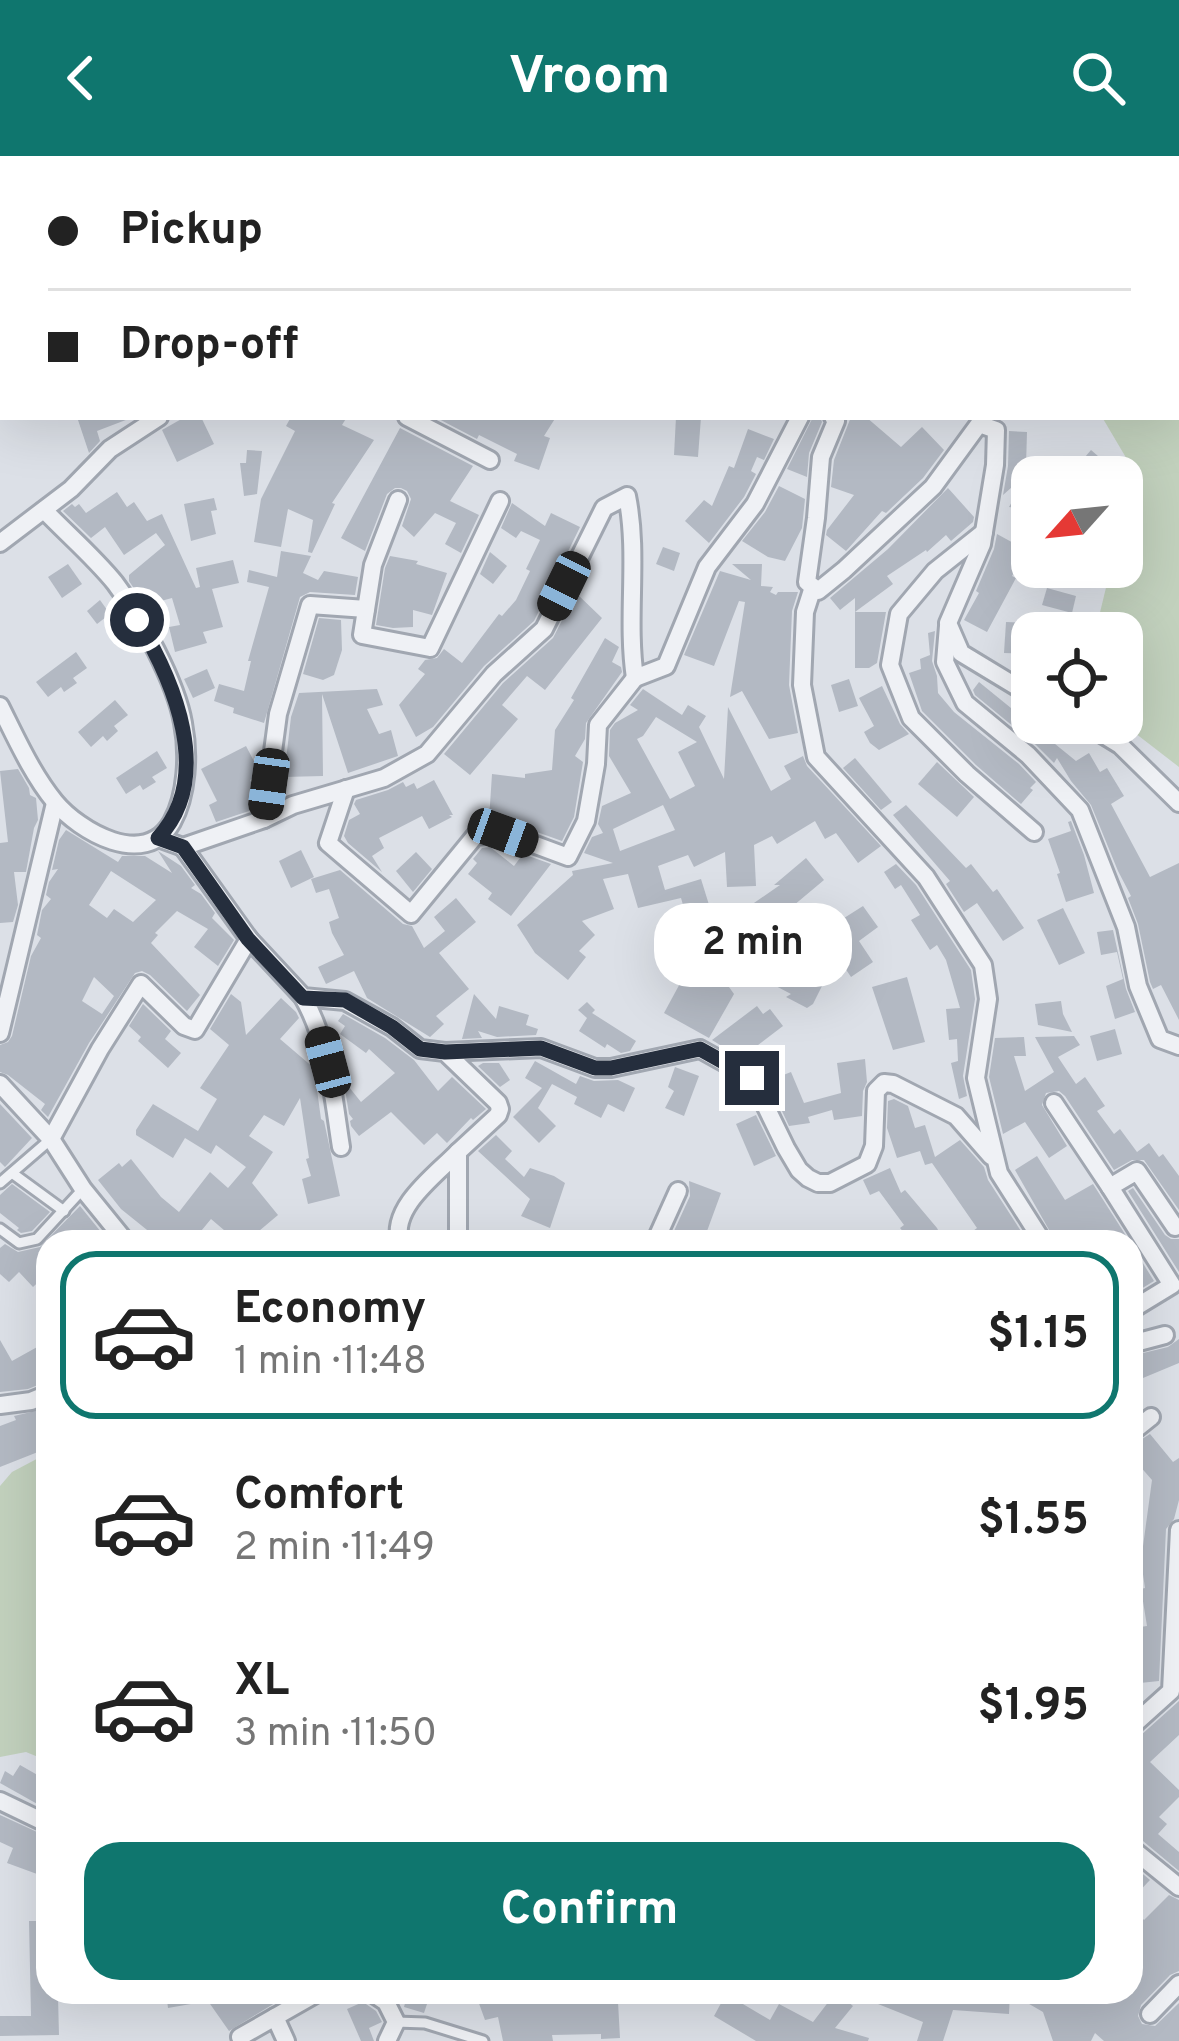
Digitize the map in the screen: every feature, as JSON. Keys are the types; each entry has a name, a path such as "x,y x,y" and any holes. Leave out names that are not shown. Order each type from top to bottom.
{"street":[{"path":"0,543 71,488 110,449 154,420"},
{"path":"346,789 328,843 411,914 476,836 503,833 568,857 586,820 598,725 635,678 666,666 707,567 755,504 798,420"},
{"path":"835,420 821,457 807,582 818,591 933,487 979,424 996,430 982,544 948,623 945,662 965,704 1028,755 1080,810 1126,927 1138,986 1160,1039 1179,1046"},
{"path":"431,423 490,460"},
{"path":"183,847 293,805 384,778 428,754 494,674 544,628 604,508 627,496 632,520 635,678"},
{"path":"398,500 373,565 362,635 430,648 500,501"},
{"path":"0,706 55,803 88,831 112,843 138,844 158,838 171,823 185,779 183,722 159,656 115,584 44,510"},
{"path":"984,532 935,571 899,614 890,665 910,718 1034,832"},
{"path":"814,587 806,612 802,685 816,757 926,877 982,965 988,999 976,1078 999,1173 1035,1230"},
{"path":"264,819 278,714 310,605 366,609"},
{"path":"948,623 961,653 1011,684"},
{"path":"1118,744 1179,803"},
{"path":"0,1033 55,803"},
{"path":"158,838 183,847 248,939 303,998 316,1020 328,1062 340,1147"},
{"path":"51,1138 141,984 184,1026 195,1030 248,939"},
{"path":"303,998 345,1000 420,1049 541,1048 595,1068 611,1068 700,1049 752,1078 799,1170 818,1183 830,1183 867,1164 874,1146 876,1091 884,1083 956,1116 996,1161"},
{"path":"398,1230 411,1200 500,1108 445,1052"},
{"path":"0,1084 51,1138 116,1230"},
{"path":"1054,1103 1137,1230"},
{"path":"458,1152 458,1230"},
{"path":"1110,1187 1137,1171 1175,1227"},
{"path":"660,1230 678,1191"},
{"path":"1143,1239 1172,1285 1143,1303"},
{"path":"1143,1341 1165,1335"},
{"path":"0,1405 36,1399"},
{"path":"1143,1423 1151,1417"},
{"path":"1143,1716 1171,1691 1179,1530"},
{"path":"0,1801 36,1818"},
{"path":"1143,1858 1179,1887"},
{"path":"1150,2014 1179,1984"},
{"path":"240,2037 298,2004"},
{"path":"387,2004 396,2022 387,2041"},
{"path":"275,2017 286,2041"}],"lane":[{"path":"0,1183 51,1138"},
{"path":"12,1173 64,1211"},
{"path":"46,1230 83,1189"},
{"path":"0,1229 19,1243 36,1239"},
{"path":"396,2022 425,2023 483,2041"}],"green space":[{"path":"1104,420 1179,420 1179,767 1143,739 1143,612 1100,612 1106,588 1143,588 1143,456 1125,456"},
{"path":"36,1459 36,1756 26,1752 0,1757 0,1486 12,1472"}],"building":[{"path":"78,420 126,420 97,431 100,441 89,453"},
{"path":"180,420 202,420 214,444 177,462 162,430"},
{"path":"289,420 345,420 342,425 374,440 332,503 312,553 308,552 313,520 288,509 281,547 254,542 261,499 295,431 286,426"},
{"path":"441,420 554,420 544,436 550,438 539,470 514,461 517,454 479,435 477,439"},
{"path":"676,420 701,420 698,457 674,455"},
{"path":"812,420 821,420 809,453 807,477 787,469"},
{"path":"850,420 870,420 901,447 922,427 944,450 923,478 886,513 882,511 846,551 826,535 854,495 831,487 834,460"},
{"path":"400,428 473,466 450,501 479,515 461,553 445,544 456,523 435,513 414,537 402,526 411,499 401,488 387,494 365,551 341,538"},
{"path":"748,429 774,439 764,460 757,457 751,471 756,474 744,497 709,543 685,521 704,500 712,506 729,466 734,468"},
{"path":"1009,431 1027,432 1026,456 1011,456 1011,488 1003,495"},
{"path":"247,450 262,451 257,494 244,496 240,463 246,463"},
{"path":"779,486 805,499 802,528 785,561 742,541"},
{"path":"948,488 974,517 973,522 951,541 946,535 887,576 893,584 855,612 855,598 840,610 830,598 888,549"},
{"path":"117,492 127,507 134,502 147,521 162,514 196,588 200,587 196,568 233,560 239,583 212,589 223,627 203,632 207,643 175,652 169,627 180,625 172,598 147,608 129,581 129,575 165,545 156,533 124,555 105,527 91,538 63,511 79,504 86,513"},
{"path":"214,498 217,510 211,511 216,534 191,541 184,504"},
{"path":"512,503 545,526 551,513 580,527 534,621 484,666 433,727 416,737 399,705 425,674 418,669 444,649 462,663 499,614 516,600 530,571 526,569 540,540 521,531 516,538 501,528"},
{"path":"997,534 1011,542 1011,587 987,632 964,620"},
{"path":"663,547 680,553 674,571 656,564"},
{"path":"281,551 311,556 303,573 318,580 324,571 358,577 355,595 310,592 300,597 264,723 214,701 219,684 244,691 269,587 247,582 249,570 277,577"},
{"path":"490,552 507,566 493,584 480,574"},
{"path":"390,556 447,573 432,615 413,610 413,627 376,625"},
{"path":"68,564 82,584 62,598 48,577"},
{"path":"732,564 762,564 761,586 773,587 770,592 776,595 798,592 792,611 789,685 798,733 769,739 742,691 730,697 745,602 739,601 714,666 684,655 720,571 751,580"},
{"path":"1047,588 1076,596 1072,612 1042,605"},
{"path":"576,593 602,618 545,690 527,676 502,705 518,719 470,775 444,754 503,683 553,638"},
{"path":"100,600 110,614 97,624 87,611"},
{"path":"855,612 886,612 877,663 869,668 855,668"},
{"path":"319,618 341,620 342,650 334,675 323,680 303,674"},
{"path":"1006,622 1011,622 1011,653 1004,653"},
{"path":"935,631 932,661 938,693 1036,782 1021,804 922,711 909,673 921,669 920,659 930,655 928,633"},
{"path":"605,638 619,647 612,662 622,672 586,723 585,739 575,756 583,762 574,817 562,841 524,825 489,820 492,774 525,778 525,774 552,770 555,730"},
{"path":"76,652 87,668 73,678 77,683 48,697 36,682"},
{"path":"207,669 215,688 193,698 184,679"},
{"path":"849,679 858,706 839,712 831,685"},
{"path":"979,682 1011,708 1011,725 975,695"},
{"path":"882,686 909,734 879,750 864,732 874,726 859,698"},
{"path":"377,689 383,705 367,709 379,734 391,730 398,756 348,773 322,694 323,776 284,777 291,717 299,693"},
{"path":"643,689 682,715 688,705 706,716 699,727 724,779 728,707 771,791 791,779 784,766 803,756 881,846 858,863 836,833 825,839 815,821 777,844 772,836 754,845 756,886 727,887 725,852 694,867 688,855 658,866 665,890 701,879 710,908 686,915 681,898 638,908 628,874 603,879 614,909 582,921 595,935 579,951 586,957 568,980 535,953 517,925 572,871 613,863 584,853 592,837 603,833 598,824 602,806 631,793 609,756 610,730 638,710 630,705","holes":["656,717 697,742 678,752 695,786 670,799 637,739","663,805 675,830 620,851 613,829"]},
{"path":"115,700 128,715 114,726 118,731 107,741 103,736 91,747 78,732"},
{"path":"1055,744 1076,761 1089,753 1100,772 1107,768 1124,796 1111,804 1150,877 1179,863 1179,1020 1161,985 1153,989 1150,982 1131,896 1091,805 1057,758 1054,763 1036,745"},
{"path":"246,746 258,769 250,780 255,790 252,810 216,822 209,805 217,801 201,769"},
{"path":"157,751 167,768 152,777 156,782 126,794 116,778"},
{"path":"855,758 892,802 881,810 843,768"},
{"path":"937,762 974,797 957,817 918,784"},
{"path":"18,769 36,798 38,820 26,872 14,872 18,905 13,922 0,923 0,843 8,842 0,771"},
{"path":"434,780 452,817 429,829 422,816 379,838 384,848 372,856 382,872 348,843 344,836 349,820 360,814 356,800 403,782 406,787 414,783 417,789"},
{"path":"906,805 966,868 971,864 993,892 997,889 1024,928 1003,941 977,903 964,912 946,884 950,881 893,815"},
{"path":"1071,821 1094,893 1066,902 1048,839 1071,831"},
{"path":"66,830 118,862 122,856 145,856 172,873 158,851 181,866 195,885 191,888 215,913 212,918 234,940 218,966 194,947 208,929 177,911 151,943 200,995 187,1011 150,975 135,973 48,1117 41,1110 45,1104 0,1072 0,1045 12,1036 31,956 41,938 37,935 42,910 51,899 46,895 49,882 58,869 52,870","holes":["111,871 156,900 133,922 114,909 107,918 89,905","94,977 114,996 102,1014 82,1001"]},
{"path":"490,847 514,866 523,854 551,864 511,916 488,899 492,893 468,874 477,863 473,859 482,848"},
{"path":"301,850 314,877 291,888 279,861"},
{"path":"416,852 432,869 413,892 396,871"},
{"path":"806,858 824,880 787,911 808,941 863,906 878,927 859,941 873,962 851,977 829,944 793,969 823,984 807,1008 786,997 791,994 736,965 739,960 729,955 732,930 728,932 728,921 780,885 774,885"},
{"path":"896,864 916,885 971,970 975,999 963,1076 967,1096 959,1099 951,1063 958,1061 957,1039 949,1040 946,1009 960,1008 946,960 937,945 930,950 911,920 920,915 901,885 895,889 884,872"},
{"path":"340,870 403,924 412,926 424,948 445,931 434,917 456,898 476,922 439,953 469,989 436,1016 444,1024 430,1037 367,998 354,971 326,984 318,967 344,955 329,922 339,918 329,889 316,893 311,879"},
{"path":"1063,908 1085,953 1059,965 1037,920"},
{"path":"1113,930 1135,1012 1115,1019 1106,986 1123,979 1117,952 1101,955 1097,932"},
{"path":"690,965 734,994 709,1038 664,1013"},
{"path":"907,977 925,1042 893,1050 872,987"},
{"path":"231,994 241,1002 246,1035 281,998 296,1012 299,1018 280,1039 314,1068 340,1196 308,1204 302,1179 311,1176 300,1098 284,1126 264,1115 249,1136 273,1152 252,1183 278,1215 260,1230 224,1230 211,1219 202,1230 147,1230 121,1209 98,1180 131,1159 179,1212 210,1172 228,1188 246,1167 216,1145 211,1154 185,1138 173,1158 136,1135 153,1104 198,1131 217,1099 200,1088 229,1045 210,1029"},
{"path":"474,994 496,1019 499,1006 529,1015 526,1025 538,1029 536,1035 497,1037 478,1031 482,1038 462,1039"},
{"path":"1061,1001 1072,1032 1038,1025 1035,1004"},
{"path":"587,1002 595,1010 592,1013 636,1041 630,1051 621,1053 607,1044 605,1048 579,1031 587,1018 578,1010"},
{"path":"143,1004 171,1031 165,1039 181,1053 168,1068 138,1041 141,1037 129,1026"},
{"path":"757,1006 763,1014 770,1009 783,1026 741,1058 712,1040"},
{"path":"343,1014 414,1060 438,1091 452,1077 486,1109 447,1143 437,1133 424,1145 391,1112 359,1136 351,1126 345,1089 349,1087 361,1102 395,1073 369,1049 366,1053 340,1034 345,1026 338,1021"},
{"path":"1115,1029 1122,1054 1097,1061 1090,1036"},
{"path":"1074,1036 1080,1045 1058,1057 1076,1084 1085,1077 1105,1106 1097,1111 1114,1134 1120,1129 1137,1152 1149,1143 1159,1157 1163,1154 1179,1176 1179,1210 1144,1160 1132,1160 1114,1170 1059,1091 1046,1093 1042,1105 1067,1146 1049,1158 1025,1122 1003,1134 989,1077 995,1038 1024,1037 1026,1056 1014,1056 1025,1091 1054,1072 1035,1037"},
{"path":"865,1059 862,1116 834,1120 832,1110 808,1117 810,1123 789,1126 768,1081 791,1072 804,1103 841,1093 837,1063"},
{"path":"535,1061 576,1084 580,1076 618,1080 635,1088 624,1112 608,1104 601,1118 574,1104 577,1097 552,1084 538,1108 556,1126 539,1143 513,1117 542,1088 525,1078"},
{"path":"499,1063 510,1080 500,1087 478,1066"},
{"path":"675,1067 699,1076 684,1116 665,1108 674,1091 668,1087"},
{"path":"888,1101 908,1106 915,1128 925,1125 935,1157 960,1140 984,1167 1020,1230 974,1230 932,1163 925,1165 920,1151 897,1158 887,1128"},
{"path":"0,1104 32,1138 5,1167 0,1162"},
{"path":"756,1115 776,1156 754,1166 736,1124"},
{"path":"496,1135 512,1151 505,1159 524,1177 530,1168 565,1183 550,1228 521,1216 530,1199 478,1151"},
{"path":"1037,1156 1065,1200 1093,1184 1122,1230 1049,1230 1015,1170"},
{"path":"890,1168 901,1193 905,1190 938,1230 902,1230 904,1225 879,1191 870,1195 863,1180"},
{"path":"689,1181 721,1193 707,1230 674,1230 690,1196"},
{"path":"12,1184 50,1212 32,1231 21,1233 0,1213 0,1195"},
{"path":"1133,1188 1165,1235 1179,1239 1179,1272 1128,1191"},
{"path":"80,1206 99,1230 57,1230"},
{"path":"5,1244 18,1252 36,1248 33,1287 19,1272 9,1282 0,1274 0,1248"},
{"path":"1143,1263 1154,1281 1143,1288"},
{"path":"1179,1339 1179,1363 1143,1378 1143,1353"},
{"path":"0,1340 12,1361 36,1348 36,1386 0,1392"},
{"path":"36,1411 36,1453 0,1467 0,1426 16,1420 14,1416"},
{"path":"1150,1434 1173,1462 1179,1458 1179,1500 1166,1529 1159,1681 1143,1683 1143,1627 1147,1626 1143,1546 1152,1480 1143,1470 1143,1438"},
{"path":"1179,1701 1179,1735 1150,1762 1179,1790 1179,1797 1159,1817 1167,1824 1158,1834 1179,1852 1179,1871 1143,1841 1143,1733"},
{"path":"20,1765 36,1774 36,1803 0,1783 5,1771 13,1776"},
{"path":"0,1815 36,1832 36,1874 7,1863 13,1848 0,1842"},
{"path":"1169,1895 1179,1900 1179,1971 1143,2003 1143,1919"},
{"path":"29,1921 36,1921 36,2004 58,2004 59,2035 0,2036 0,2016 31,2016"},
{"path":"1179,2003 1179,2041 1104,2041 1095,2033 1091,2041 1053,2041 1043,2012 1029,2004 1142,2004 1138,2016 1142,2024 1155,2026"},
{"path":"210,2004 273,2004 229,2031"},
{"path":"366,2004 376,2011 382,2022 369,2028 374,2041 361,2041 347,2009"},
{"path":"405,2004 427,2004 424,2013"},
{"path":"479,2004 618,2004 620,2038 552,2035 553,2041 503,2041 498,2017 485,2020"},
{"path":"721,2004 743,2004 770,2020 779,2004 813,2022 827,2004 851,2004 835,2028 869,2038 756,2041 714,2016"},
{"path":"878,2004 1009,2004 1009,2014 953,2010 943,2041 917,2041 923,2022"}],"route":[{"path":"137,620 159,656 183,722 185,779 171,823 158,838 183,847 248,939 303,998 345,1000 420,1049 541,1048 595,1068 700,1049 752,1078"}]}
